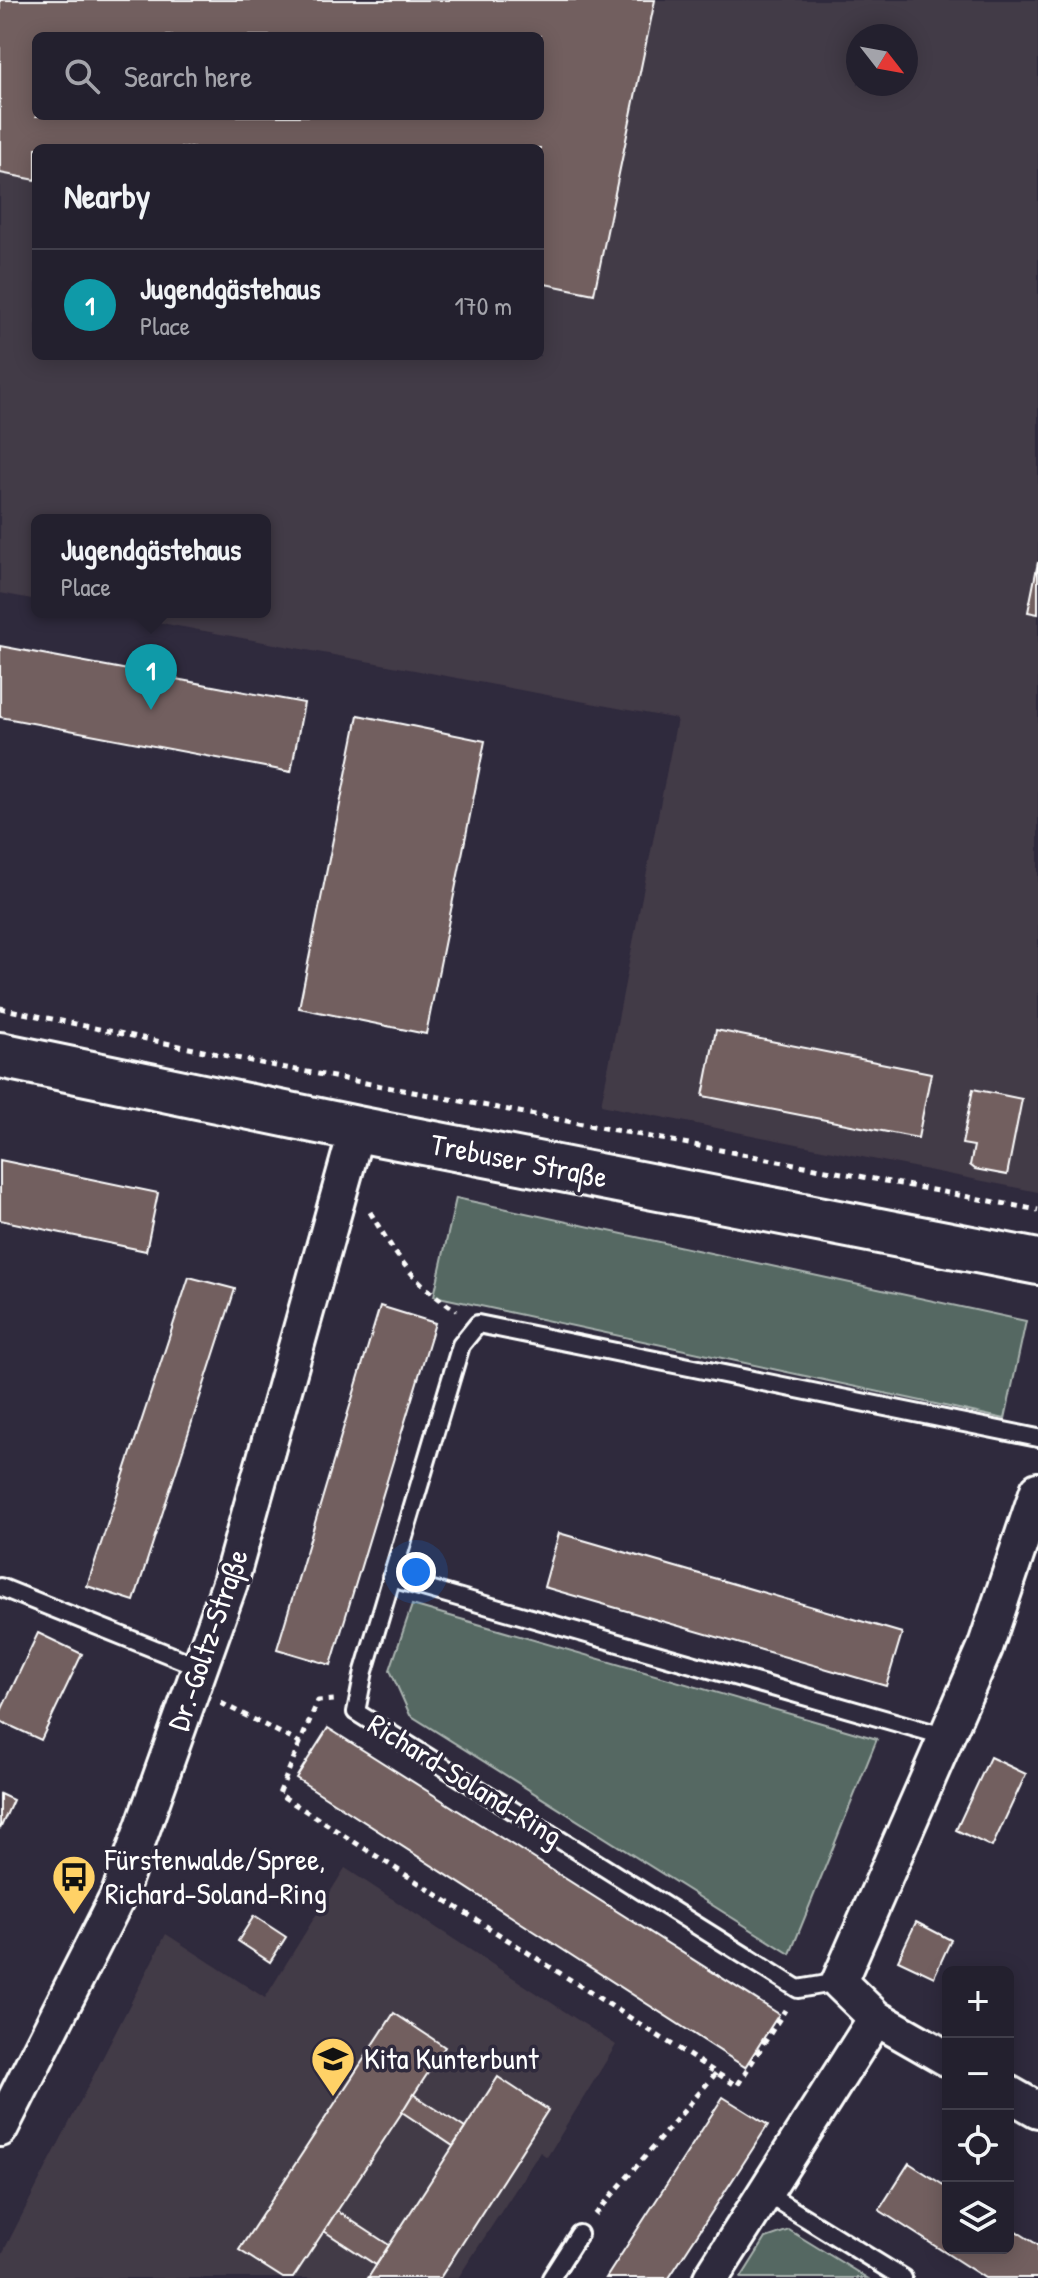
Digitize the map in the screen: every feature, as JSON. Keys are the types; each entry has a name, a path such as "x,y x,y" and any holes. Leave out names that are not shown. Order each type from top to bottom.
{"street":[{"name":"Trebuser Straße","path":"0,1055 357,1129 1038,1262"},
{"name":"Dr.-Goltz-Straße","path":"0,2129 119,1894 230,1583 357,1129"},
{"path":"942,2056 876,2018 839,1982 985,1648 1038,1490"},
{"path":"711,2278 876,2018"},
{"path":"1014,2096 1038,2110"}],"lane":[{"path":"478,1324 1038,1438"},
{"name":"Richard-Soland-Ring","path":"478,1324 461,1345 364,1671 356,1712 798,1989"},
{"path":"391,1578 947,1737"},
{"path":"0,1587 196,1678"},
{"path":"798,1989 839,1982"},
{"path":"765,2193 903,2278"},
{"path":"551,2278 579,2234"}],"path":[{"path":"0,1008 265,1064 1038,1210"},
{"path":"345,1171 397,1258 434,1296 478,1324"},
{"path":"196,1678 300,1743"},
{"path":"356,1712 335,1700 318,1701 279,1794 737,2086 798,1989"},
{"path":"579,2234 717,2072"}],"shaded area":[{"path":"0,0 1038,0 1038,1192 601,1105 677,719 134,618 271,618 271,514 31,514 31,599 0,593"},
{"name":"Kita Kunterbunt","path":"345,1868 616,2045 547,2157 540,2152 458,2278 0,2278 0,2258 166,1934 265,1998"}],"green space":[{"path":"456,1198 1026,1321 1005,1419 434,1296"},
{"path":"412,1605 877,1739 790,1954 410,1715 390,1670"},
{"path":"789,2230 867,2278 741,2278 766,2238"}],"building":[{"path":"0,0 655,0 594,294 544,284 544,144 32,144 32,179 0,173"},
{"path":"1038,562 1038,614 1028,612"},
{"path":"0,646 304,703 291,772 0,717"},
{"path":"358,715 485,741 426,1034 299,1008"},
{"path":"716,1030 931,1073 918,1138 703,1096"},
{"path":"973,1089 1022,1099 1007,1175 975,1169 970,1165 974,1146 962,1144"},
{"path":"0,1160 158,1193 146,1251 0,1220"},
{"path":"189,1277 235,1289 134,1601 87,1586"},
{"path":"380,1306 435,1323 331,1665 277,1649"},
{"path":"559,1533 902,1633 886,1686 544,1587"},
{"path":"38,1633 82,1654 41,1740 0,1721 0,1713"},
{"path":"328,1728 779,2014 745,2067 296,1778"},
{"path":"990,1757 1026,1774 992,1847 956,1830"},
{"path":"0,1794 13,1800 0,1829"},
{"path":"254,1916 286,1937 270,1962 238,1941"},
{"path":"916,1922 951,1940 934,1977 898,1960"},
{"path":"394,2013 445,2047 293,2278 283,2278 239,2250"},
{"path":"498,2077 548,2110 440,2278 368,2278"},
{"path":"413,2094 465,2128 453,2146 402,2112"},
{"path":"723,2097 768,2125 741,2167 669,2278 606,2278"},
{"path":"909,2163 942,2184 942,2250 879,2210"},
{"path":"337,2211 389,2245 376,2265 324,2231"},
{"path":"1014,2230 1038,2245 1038,2278 985,2278 948,2254 1014,2254"}],"place":[{"name":"Jugendgästehaus","path":"151,710"},
{"name":"Fürstenwalde/Spree, Richard-Soland-Ring","path":"74,1916"},
{"name":"Kita Kunterbunt","path":"333,2098"}]}
